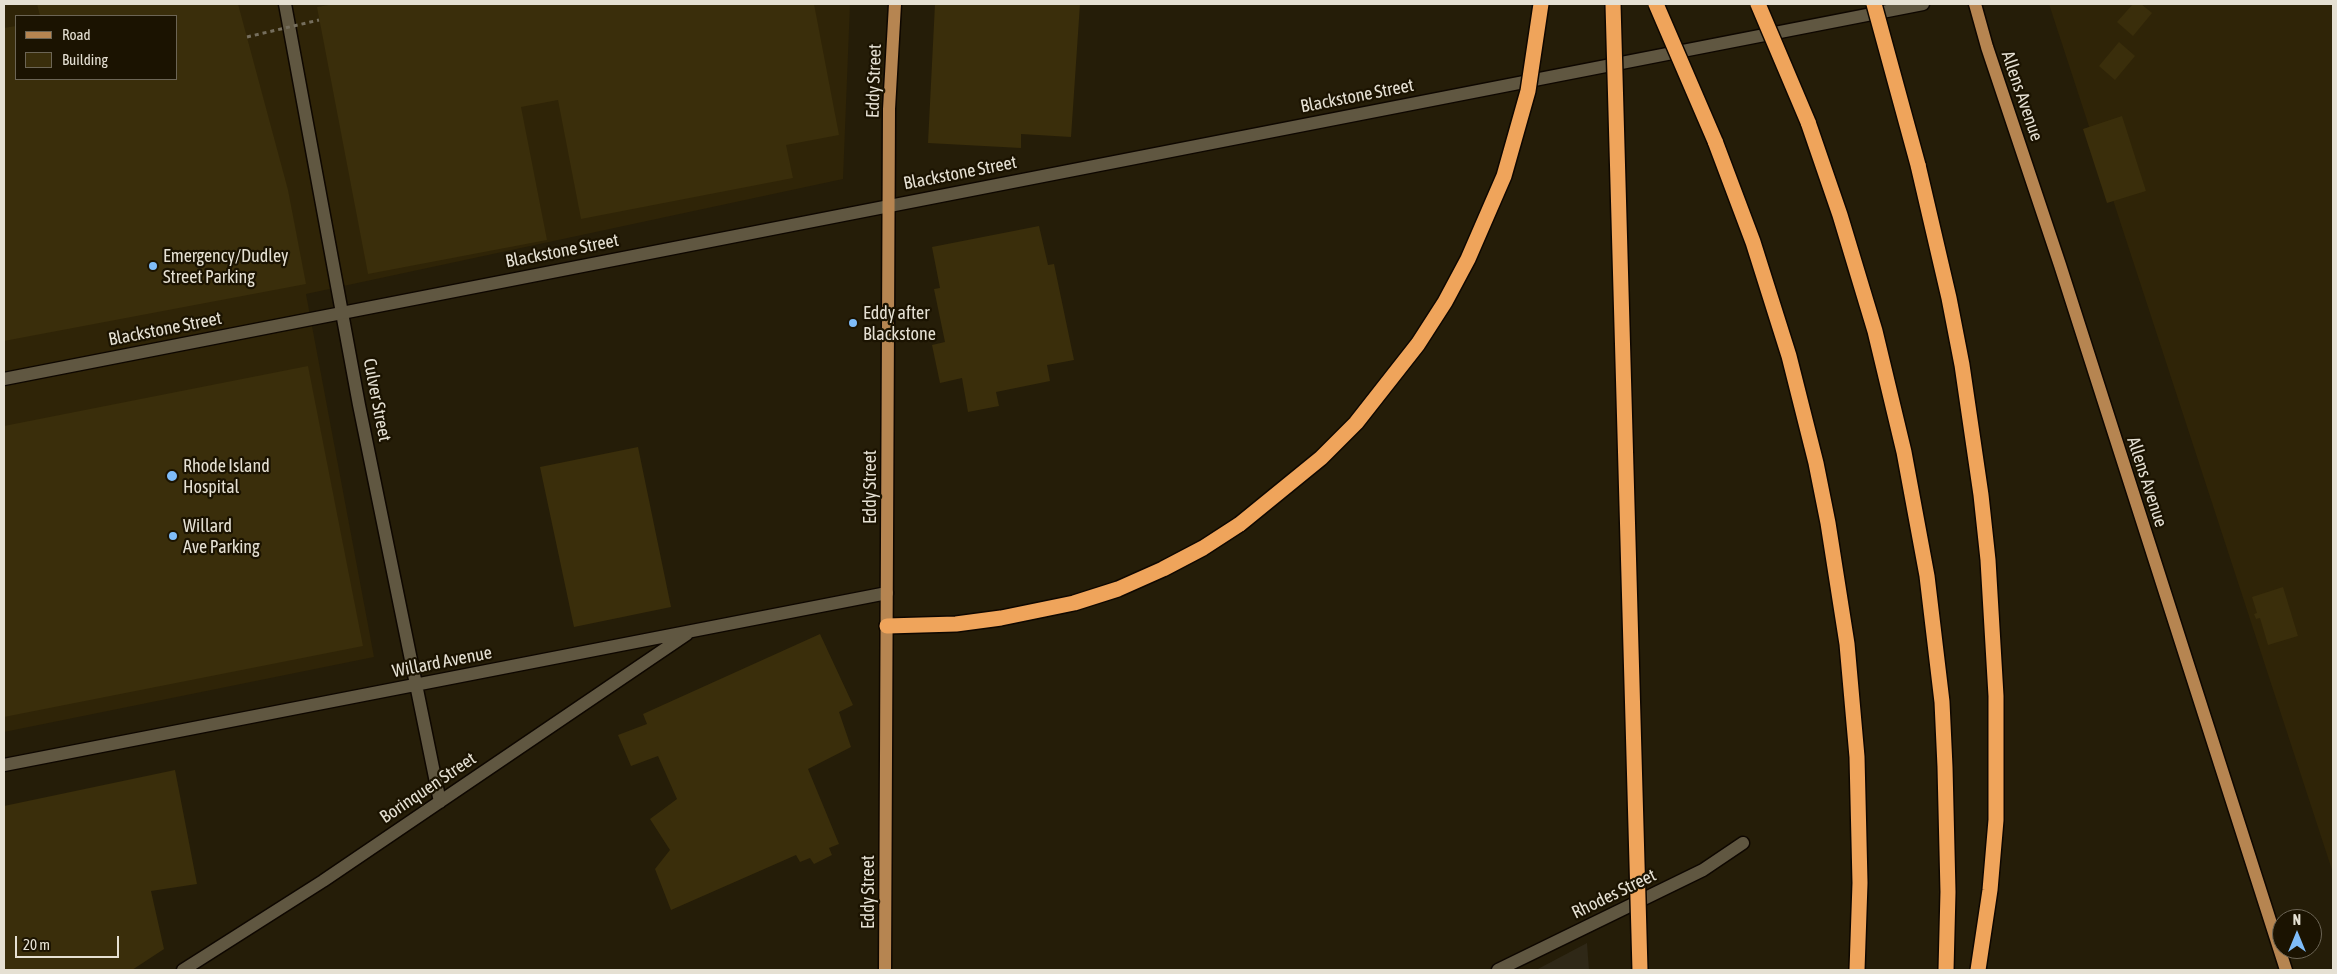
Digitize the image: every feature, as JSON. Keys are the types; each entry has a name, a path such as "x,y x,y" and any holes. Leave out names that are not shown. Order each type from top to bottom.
{"highway":[{"path":"887,626 956,624 1001,618 1074,603 1118,589 1163,569 1203,548 1240,524 1283,491 1321,458 1356,423 1412,352 1445,302 1488,217 1504,176 1528,91 1542,4"},
{"path":"1613,4 1640,970"},
{"path":"1656,4 1715,141 1753,242 1781,328 1808,427 1828,523 1847,644 1857,757 1860,875 1858,970"},
{"path":"1758,4 1808,122 1840,215 1875,331 1904,452 1927,576 1942,702 1948,892 1946,970"},
{"path":"1874,4 1918,165 1949,298 1962,365 1980,486 1989,578 1996,696 1996,820 1990,890 1978,970"}],"main road":[{"name":"Eddy Street","path":"885,970 888,204 890,74 895,4"},
{"name":"Allens Avenue","path":"1975,4 1987,47 2063,275 2286,970"}],"street":[{"name":"Culver Street","path":"285,4 359,405 440,802"},
{"name":"Blackstone Street","path":"4,379 888,204 1923,4"},
{"name":"Willard Avenue","path":"4,765 887,592"},
{"name":"Borinquen Street","path":"183,970 323,881 691,631"},
{"name":"Rhodes Street","path":"1498,970 1511,967 1703,870 1743,843"}],"path":[{"path":"247,37 319,20"}],"shaded area":[{"name":"Rhode Island Hospital","path":"4,4 850,4 843,179 306,294 374,657 4,732"},
{"path":"2049,4 2333,4 2333,873"},
{"path":"1587,943 1589,970 1536,970"}],"building":[{"path":"37,4 238,4 288,190 306,284 4,341 4,28 15,26 15,80 178,80 178,15 40,15"},
{"path":"335,4 814,4 839,135 786,145 793,178 581,219 558,100 521,107 547,240 368,274 317,7"},
{"path":"935,4 1080,4 1071,137 1021,134 1021,148 928,143"},
{"path":"2133,4 2141,4 2152,13 2133,36 2117,22"},
{"path":"2119,42 2135,56 2115,80 2099,66"},
{"path":"2122,116 2146,191 2107,203 2083,129"},
{"path":"1039,226 1048,265 1054,264 1074,360 1047,365 1050,381 996,392 999,406 968,412 962,378 940,383 932,345 945,342 934,289 940,288 932,247"},
{"name":"Willard Ave Parking","path":"308,366 363,646 4,717 4,426"},
{"path":"638,447 671,607 574,627 540,467"},
{"path":"2283,587 2298,636 2268,645 2260,618 2256,619 2254,614 2257,613 2252,597"},
{"path":"820,634 853,705 839,712 851,747 808,769 839,844 829,848 832,855 814,864 810,858 800,862 796,855 671,910 655,869 670,850 650,819 677,799 658,756 631,766 618,735 647,724 643,714"},
{"path":"175,770 197,884 151,891 164,949 132,970 4,970 4,806"}],"place":[{"name":"Emergency/Dudley Street Parking","path":"153,266"},
{"name":"Eddy after Blackstone","path":"853,323"},
{"name":"Rhode Island Hospital","path":"172,476"},
{"name":"Willard Ave Parking","path":"173,536"}]}
